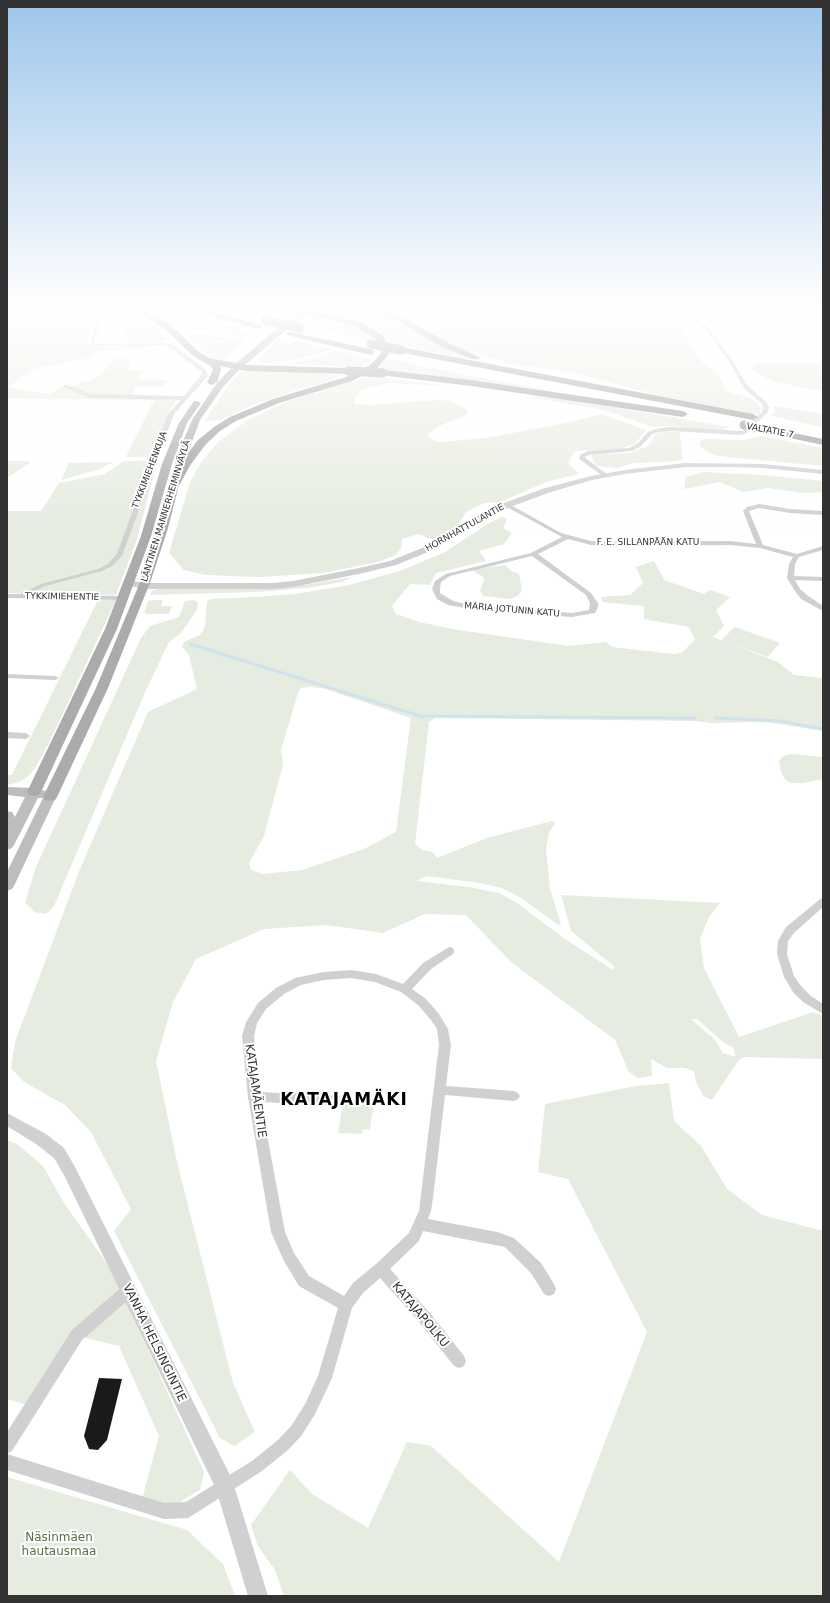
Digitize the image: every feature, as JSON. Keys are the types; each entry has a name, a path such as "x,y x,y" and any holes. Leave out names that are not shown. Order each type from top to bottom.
{"highway":[{"path":"174,485 186,463 202,442 217,429 233,419 276,401 343,381"},
{"path":"452,381 693,415"},
{"name":"VALTATIE 7","path":"529,381 715,420"},
{"name":"VALTATIE 7","path":"558,381 642,395 767,420"},
{"path":"577,381 642,395"},
{"name":"VALTATIE 7","path":"729,422 823,442"}],"main road":[{"name":"LÄNTINEN MANNERHEIMINVÄYLÄ","path":"7,886 102,688 145,583 181,458 196,420 223,381"},
{"name":"LÄNTINEN MANNERHEIMINVÄYLÄ","path":"7,845 82,694 111,629 130,583 146,536 167,464 183,423 212,382"},
{"path":"7,791 32,796"},
{"path":"7,799 32,796 50,796"},
{"path":"7,815 7,834"}],"street":[{"name":"TYKKIMIEHENKUJA","path":"22,596 33,588 100,570 110,565 120,556 171,414 200,381"},
{"path":"605,475 582,458 582,456 588,453 630,450 639,445 650,433 660,430 672,429 740,433 745,432 765,412 766,407 764,403 745,386 742,381"},
{"path":"64,386 90,396 184,398"},
{"name":"HORNHATTULANTIE","path":"130,583 273,586 321,579 379,566 422,552 435,546 490,512 548,490 605,475 646,468 708,465 763,466 823,472"},
{"name":"F. E. SILLANPÄÄN KATU","path":"507,505 566,537 600,544 707,542 760,546 797,556"},
{"path":"760,546 746,511 749,508 759,506 790,511 823,513"},
{"name":"MARIA JOTUNIN KATU","path":"533,554 589,594 594,603 592,611 572,615 470,607 451,603 437,594 436,589 438,581 448,575 533,554 566,537"},
{"path":"823,548 797,556 792,564 790,578 797,590 823,609"},
{"path":"790,578 823,579"},
{"name":"TYKKIMIEHENTIE","path":"7,596 117,598"},
{"path":"7,676 56,678"},
{"path":"7,735 26,736"},
{"path":"823,902 790,930 783,941 782,954 789,977 797,989 806,999 823,1010"},
{"path":"405,989 427,966 449,952"},
{"name":"KATAJAMÄENTIE","path":"7,1462 164,1511 188,1510 262,1461 297,1430 310,1409 324,1378 346,1304 358,1288 414,1237 420,1224 427,1198 440,1090 445,1045 442,1029 435,1017 422,1002 405,989 376,978 351,974 324,976 299,981 280,991 262,1006 252,1022 248,1036 254,1097 278,1232 289,1257 304,1280 346,1304"},
{"path":"440,1090 514,1096"},
{"path":"254,1097 339,1101"},
{"name":"VANHA HELSINGINTIE","path":"7,1119 41,1139 59,1153 225,1486 258,1596"},
{"path":"420,1224 497,1238 509,1242 536,1268 549,1289"},
{"name":"KATAJAPOLKU","path":"380,1269 425,1318 459,1361"},
{"path":"7,1446 77,1335 128,1291"}],"green space":[{"path":"7,381 17,381 8,387 49,394 62,387 89,397 178,399 169,412 153,457 126,457 154,400 7,398"},
{"path":"84,381 168,381 164,387 137,386 131,397 92,396 71,388"},
{"path":"328,381 252,405 223,419 204,422 231,382"},
{"path":"354,381 407,381 448,386 387,383 362,390 355,397 355,404 370,405 437,400 451,401 465,408 469,414 439,426 427,435 432,440 441,442 486,438 566,423 602,414 646,430 635,444 618,449 575,451 568,463 579,474 546,482 500,502 484,503 466,512 456,528 440,538 431,539 418,534 402,539 401,549 395,555 378,562 323,573 259,577 206,575 184,570 169,553 190,482 202,461 219,441 248,420 288,401"},
{"path":"477,381 497,381 563,393"},
{"path":"604,381 721,381 726,391 753,399 761,408 759,415 665,397"},
{"path":"772,381 823,381 823,391"},
{"path":"536,395 730,427 722,430 703,430 672,426 653,427 604,410 534,398"},
{"path":"773,406 823,414 823,427 771,416 775,411"},
{"path":"663,432 678,432 680,434 683,459 679,461 635,463 616,468 597,466 591,455 629,453 648,446 655,435"},
{"path":"760,436 823,448 823,466 718,456 708,452 700,446 700,441 706,439 743,440"},
{"path":"158,460 136,542 116,595 7,593 7,511 41,511 59,483 105,474 124,461"},
{"path":"7,461 28,461 30,463 7,478"},
{"path":"113,462 100,469 61,480 69,463"},
{"path":"704,472 761,475 823,481 823,492 804,493 768,488 743,492 720,482 684,489 686,477"},
{"path":"502,517 507,519 503,528 512,533 504,544 479,551 486,561 436,573 430,585 410,584 392,606 396,614 419,622 452,629 568,646 606,642 612,647 673,654 681,653 695,640 689,627 644,619 644,606 602,602 601,597 630,595 643,583 636,567 654,561 664,580 704,594 710,590 730,597 716,610 724,626 713,637 778,662 794,675 820,678 823,676 823,731 766,722 712,723 695,721 435,718 429,722 415,844 422,850 433,852 437,858 487,838 552,821 555,823 549,833 546,849 550,889 561,924 558,925 521,898 502,888 480,883 427,876 416,881 468,887 499,893 517,903 565,939 613,970 615,967 571,931 561,895 720,903 709,917 700,939 704,968 739,1037 813,1012 823,1016 823,1059 743,1057 738,1061 712,1100 703,1096 696,1081 694,1071 685,1068 667,1068 651,1059 652,1076 638,1078 629,1072 615,1040 511,962 466,915 425,914 383,933 326,925 264,929 196,959 173,1002 156,1061 177,1162 233,1383 255,1432 234,1446 220,1438 114,1231 131,1209 91,1132 65,1105 24,1082 11,1068 15,1042 80,869 148,712 197,689 189,655 182,647 184,642 200,635 205,626 207,602 210,599 295,594 349,585 400,571 445,552 491,522","holes":["301,688 323,688 411,718 396,832 364,849 302,870 263,874 251,870 249,863 264,836 283,765 281,750 298,693","691,1019 697,1019 723,1042 734,1048 735,1057 723,1053 715,1040"]},
{"path":"505,565 512,571 519,574 522,590 518,596 509,599 483,596 480,591 484,580 483,577 473,571 474,569"},
{"path":"353,577 342,582 306,588 256,592 150,595 152,591 163,588 255,589 304,585"},
{"path":"98,600 116,600 48,745 35,768 27,777 19,782 7,785 7,775 12,775"},
{"path":"163,600 161,606 172,606 169,614 146,614 144,612 148,601"},
{"path":"193,600 198,602 197,610 180,634 169,642 146,690 54,906 46,914 35,912 25,903 36,867 141,638 150,626 179,617 185,601"},
{"path":"735,627 780,643 768,657 721,640"},
{"path":"792,754 823,757 823,779 803,783 790,783 785,779 781,772 779,761 783,756"},
{"path":"669,1083 674,1121 701,1146 727,1189 762,1215 823,1231 823,1596 284,1596 275,1570 258,1546 251,1525 290,1470 312,1494 368,1528 407,1442 431,1446 559,1562 647,1332 568,1179 538,1172 545,1104 636,1086"},
{"path":"343,1103 373,1105 370,1130 363,1129 362,1134 338,1133"},
{"path":"7,1140 17,1144 43,1166 64,1203 112,1271 204,1472 200,1490 164,1511 141,1503 159,1436 119,1346 77,1336 31,1406 7,1399"},
{"name":"Näsinmäen hautausmaa","path":"7,1477 187,1530 223,1564 235,1596 7,1596"}],"building":[{"path":"99,1378 122,1379 107,1440 98,1450 89,1449 84,1436"}],"waterway":[{"path":"190,644 420,716 695,718"},
{"path":"716,718 780,721 823,729"}],"district":[{"name":"KATAJAMÄKI","path":"344,1101"}]}
